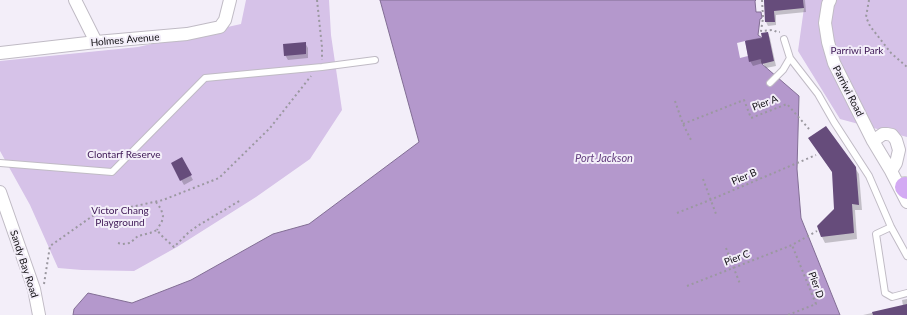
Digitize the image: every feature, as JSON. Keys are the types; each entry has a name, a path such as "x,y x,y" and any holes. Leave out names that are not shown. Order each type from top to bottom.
{"street":[{"path":"75,0 96,42"},
{"name":"Holmes Avenue","path":"0,53 96,42 187,34 220,27 225,20 230,0"},
{"name":"Parriwi Road","path":"830,0 825,23 828,42 834,63 874,141 902,186"},
{"path":"874,141 883,134 892,135 896,140 899,150 896,163 902,186"},
{"name":"Sandy Bay Road","path":"0,192 34,289 39,315"}],"lane":[{"path":"784,39 790,58 818,94 834,122 869,176 891,227 907,256"},
{"path":"770,83 783,70 790,58"},
{"path":"0,163 112,172 205,78 322,67 375,60"},
{"path":"891,227 876,234 885,293 892,297 907,293"}],"path":[{"path":"44,288 50,246 94,214 163,200 219,178 270,128 310,77 322,67 322,47 317,0"},
{"path":"762,0 763,18 761,31 773,30 783,32 784,39"},
{"path":"869,0 866,16 870,26 892,53 907,67"},
{"name":"Pier A","path":"683,124 744,100 751,118 786,104 809,129"},
{"path":"675,101 683,124 692,142"},
{"name":"Pier B","path":"677,213 816,155"},
{"path":"702,179 716,214"},
{"path":"157,230 174,247 189,232 241,200"},
{"path":"118,243 130,243 138,236 157,230 163,216 162,209 156,202"},
{"name":"Pier C","path":"687,286 792,245 817,231"},
{"name":"Pier D","path":"788,315 816,304 792,245"},
{"path":"726,248 740,284"}],"green space":[{"name":"Clontarf Reserve","path":"246,0 329,0 331,35 342,110 310,159 256,197 177,247 134,271 58,268 30,205 0,151 0,61 138,47 241,24"},
{"name":"Parriwi Park","path":"803,0 907,0 907,137 840,119 798,51 804,8"}],"water":[{"name":"Port Jackson","path":"380,0 756,0 756,12 761,12 762,18 760,19 758,35 762,38 746,41 761,59 762,64 799,96 797,169 801,218 840,315 73,315 74,309 88,293 132,303 191,280 273,234 309,224 419,142"}],"pier":[{"path":"745,41 748,56 740,58 737,43"}],"building":[{"path":"764,0 803,0 804,8 774,11 775,22 765,22"},
{"path":"768,32 774,61 762,64 761,59 749,62 745,41 762,38 761,33"},
{"path":"306,42 306,54 284,56 283,44"},
{"path":"826,126 856,167 859,205 852,204 854,233 821,237 817,226 834,209 832,172 808,138"},
{"path":"182,157 192,175 180,181 171,163"},
{"path":"907,304 907,315 873,315 872,312"}],"park label":[{"name":"Victor Chang Playground","path":"120,216"}]}
